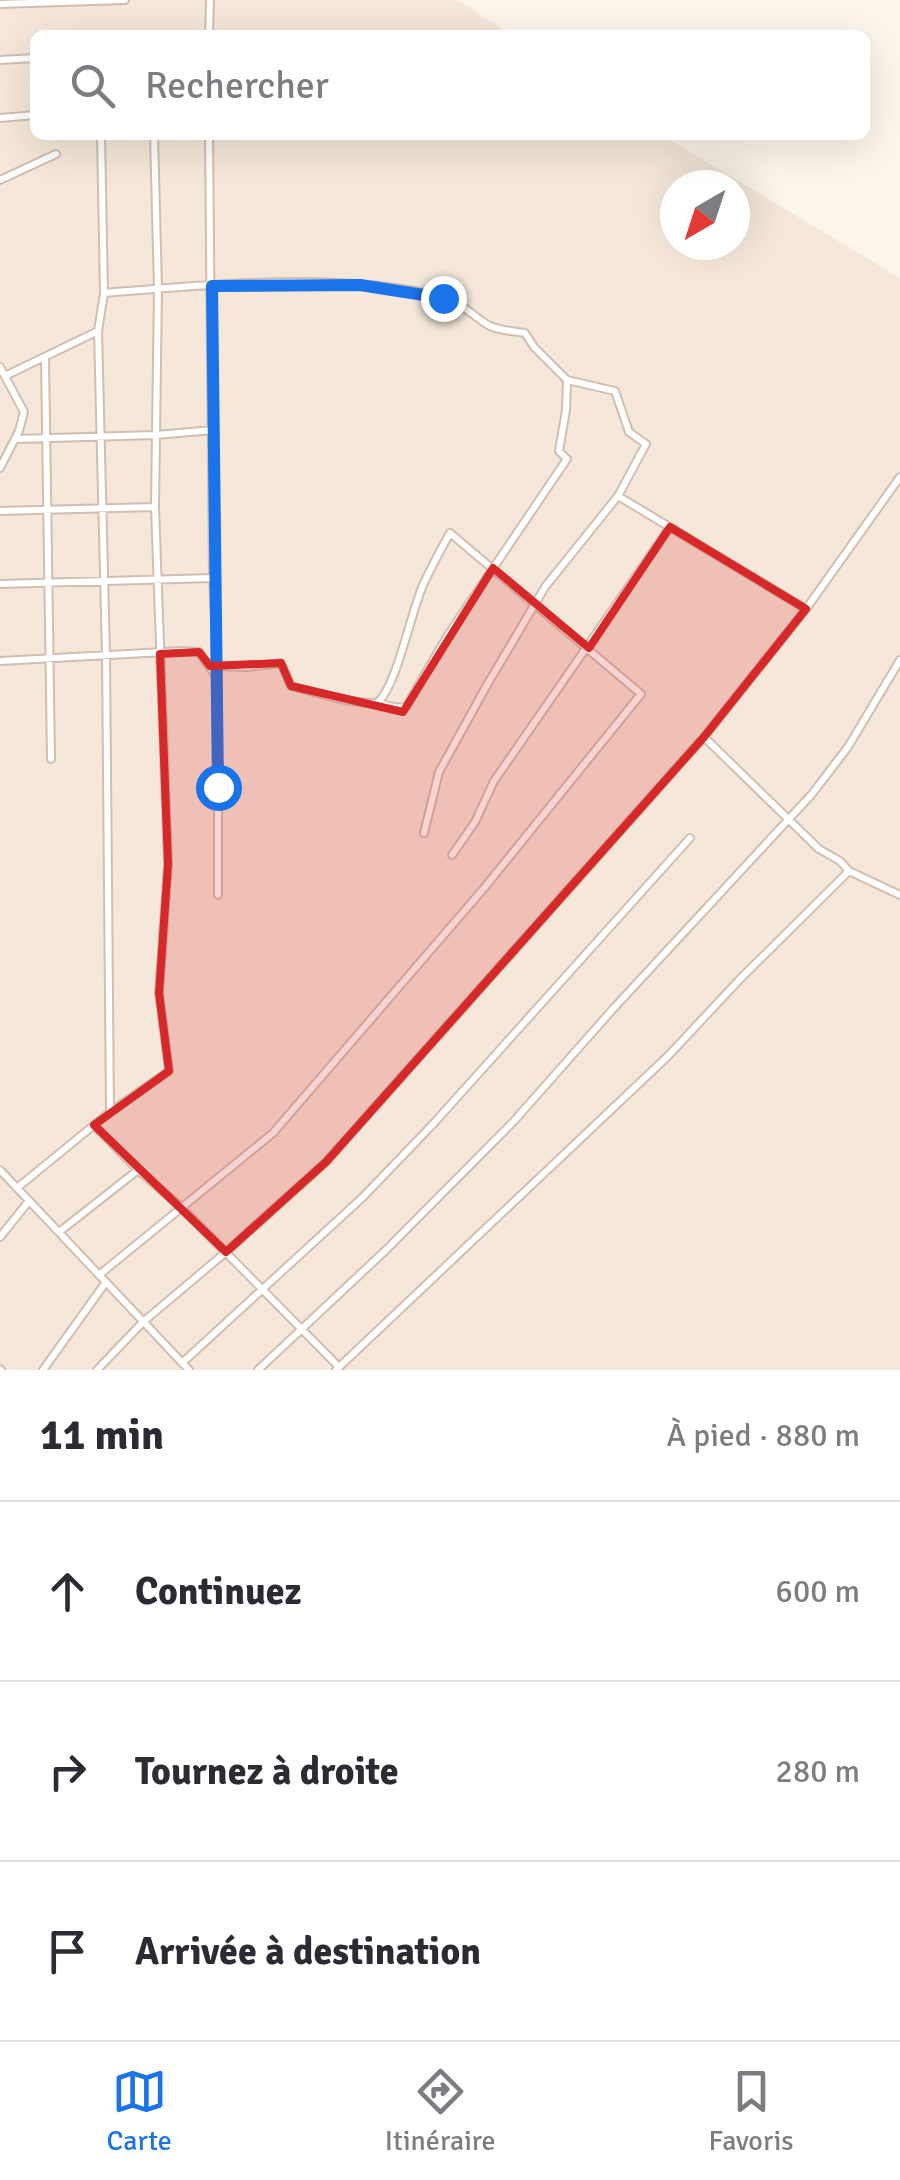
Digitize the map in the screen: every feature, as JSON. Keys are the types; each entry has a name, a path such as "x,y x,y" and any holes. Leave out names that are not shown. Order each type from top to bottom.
{"street":[{"path":"0,4 125,0"},
{"path":"209,30 210,0"},
{"path":"0,60 30,58"},
{"path":"0,118 30,115"},
{"path":"101,140 104,294 98,331 105,582 110,1112"},
{"path":"17,1188 110,1112 169,1070 159,993 168,864 155,506 158,289 154,140"},
{"path":"209,140 218,896"},
{"path":"0,180 56,154"},
{"path":"104,294 212,286 360,285 443,298 466,306 491,327 526,333 566,380 615,391 629,432 646,444 618,496 546,587 487,685 439,772 424,834"},
{"path":"4,376 98,331"},
{"path":"45,357 51,759"},
{"path":"0,367 24,412 0,468"},
{"path":"377,702 395,709 406,707 493,568 568,459 558,452 566,410 566,380"},
{"path":"15,439 213,430"},
{"path":"97,1370 143,1322 326,1162 704,737 806,608 900,478"},
{"path":"618,496 806,608"},
{"path":"0,511 155,506"},
{"path":"452,855 475,822 494,780 670,528"},
{"path":"99,1275 273,1133 485,888 641,694 450,533 423,585 391,680 377,702 360,705 292,686 281,663 246,668 217,666"},
{"path":"0,584 213,578"},
{"path":"0,661 199,652 218,679"},
{"path":"258,1370 514,1122 812,794 848,747 900,660"},
{"path":"704,737 786,820 849,871 900,895"},
{"path":"182,1363 363,1197 690,838"},
{"path":"94,1126 182,1207 338,1368 668,1056 849,871"},
{"path":"59,1232 138,1170"},
{"path":"2,1175 189,1370"},
{"path":"0,1236 29,1201"},
{"path":"43,1370 106,1282"}],"highlighted area":[{"path":"670,527 806,609 704,737 326,1162 226,1252 94,1125 169,1071 159,993 168,864 160,654 199,652 210,666 281,663 291,686 403,712 493,568 589,648"}],"shaded area":[{"path":"0,0 458,0 503,30 30,30 30,140 670,140 720,170 660,170 660,260 750,260 750,188 900,278 900,1370 0,1370"}],"route":[{"path":"218,787 212,286 360,285 443,298"}]}
